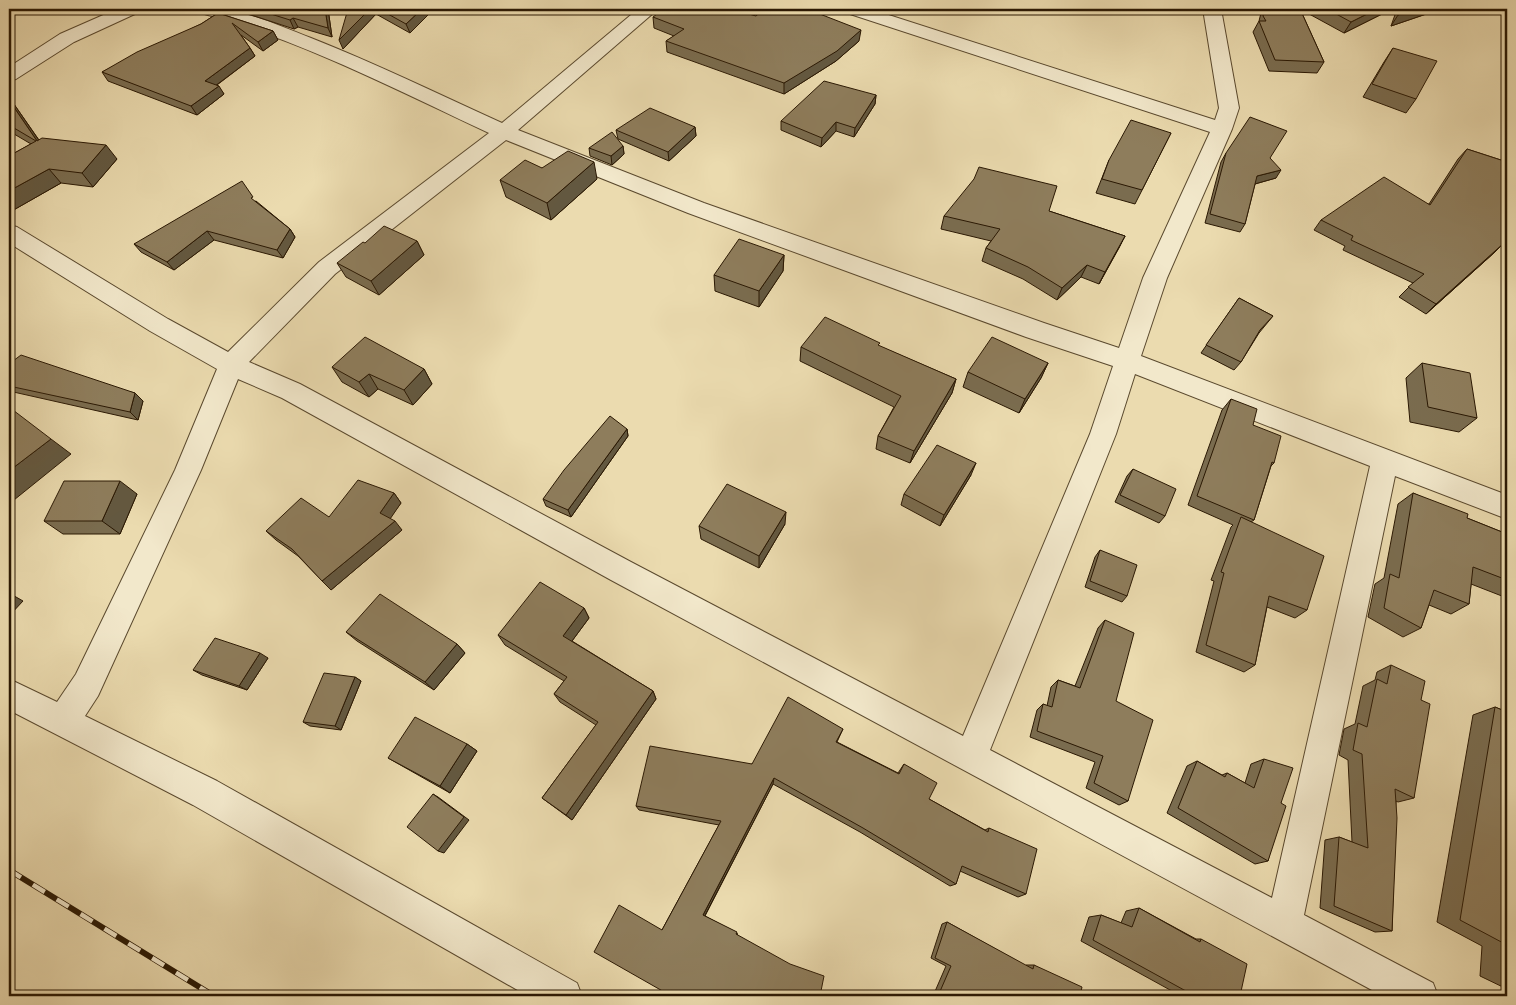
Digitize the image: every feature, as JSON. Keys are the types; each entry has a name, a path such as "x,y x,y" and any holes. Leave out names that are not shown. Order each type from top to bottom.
{"street":[{"path":"9,75 67,38 131,9"},
{"path":"207,9 240,15 347,59 503,132 696,208 1035,330 1128,361 1507,507"},
{"path":"62,722 91,676 188,470 231,365 327,268 503,132 649,9"},
{"path":"853,9 1222,129"},
{"path":"971,757 1103,434 1155,278 1222,129 1229,108 1212,9"},
{"path":"9,233 159,326 231,365 291,391 621,571 1420,996"},
{"path":"1284,924 1385,460"},
{"path":"9,694 205,793 564,996"}],"building":[{"path":"255,9 325,9 328,28 293,18 290,20"},
{"path":"348,9 370,9 339,40"},
{"path":"379,9 422,9 406,24"},
{"path":"664,9 731,9 756,16 764,9 807,9 861,30 837,51 784,83 666,41 684,29 653,17"},
{"path":"1265,9 1300,9 1324,62 1275,60 1259,21 1266,21 1263,16"},
{"path":"1327,9 1377,9 1351,22"},
{"path":"1401,9 1417,9 1398,15"},
{"path":"218,13 273,31 258,42 232,23 250,48 205,81 219,86 191,106 102,72 137,52 201,24"},
{"path":"1393,48 1437,61 1416,99 1372,84"},
{"path":"824,81 876,95 855,128 836,122 822,138 781,121"},
{"path":"9,100 37,141 42,138 106,145 82,173 49,169 9,191 9,156 36,141 9,125"},
{"path":"650,108 695,127 668,152 616,130"},
{"path":"1250,117 1287,131 1270,158 1281,170 1257,176 1245,224 1210,214 1226,153"},
{"path":"1131,120 1171,133 1142,190 1102,179 1109,160"},
{"path":"612,132 623,146 611,156 589,148"},
{"path":"1467,149 1507,162 1507,226 1505,242 1436,304 1408,287 1424,274 1351,240 1353,236 1321,220 1384,177 1430,205"},
{"path":"568,151 594,162 547,203 500,180 525,160 542,168"},
{"path":"979,167 1057,186 1049,211 1125,236 1105,272 1087,265 1062,288 1028,267 986,248 1000,229 944,216 974,179"},
{"path":"242,181 253,197 251,198 290,229 277,250 207,231 167,262 134,244"},
{"path":"384,226 417,241 371,281 337,263 363,242 365,243"},
{"path":"739,239 784,255 759,291 714,275"},
{"path":"1239,298 1273,316 1260,330 1241,362 1206,345"},
{"path":"825,317 880,343 878,345 956,379 914,451 878,436 901,396 801,347"},
{"path":"365,337 424,369 404,390 369,374 359,382 332,367"},
{"path":"992,337 1048,363 1025,399 968,372"},
{"path":"21,355 135,393 130,412 9,386 9,364"},
{"path":"1422,363 1470,373 1477,418 1428,407"},
{"path":"1231,399 1257,409 1253,425 1281,436 1274,463 1272,462 1254,520 1197,496"},
{"path":"9,407 51,439 9,471"},
{"path":"610,416 627,429 568,510 543,499 564,470"},
{"path":"937,445 976,463 944,515 904,494"},
{"path":"1133,469 1176,489 1165,516 1120,495"},
{"path":"358,480 394,493 380,513 395,521 322,581 292,549 266,531 301,498 329,517"},
{"path":"64,481 120,481 102,521 44,521"},
{"path":"727,484 786,512 759,556 699,526"},
{"path":"1413,493 1468,514 1467,518 1507,534 1507,580 1473,567 1469,604 1434,590 1421,628 1384,608 1390,574 1399,578"},
{"path":"1241,517 1324,556 1307,610 1269,596 1255,665 1206,645 1224,573 1221,572"},
{"path":"1100,550 1137,565 1127,596 1090,581"},
{"path":"540,582 584,608 563,636 653,691 566,815 542,798 598,722 554,694 567,677 498,635"},
{"path":"380,594 457,644 425,682 346,632"},
{"path":"1105,620 1134,633 1116,701 1153,720 1128,801 1094,783 1103,756 1037,731 1043,704 1052,707 1058,680 1080,688"},
{"path":"215,638 260,653 239,686 193,670"},
{"path":"1391,665 1425,681 1421,700 1430,704 1414,798 1395,789 1397,818 1392,931 1334,906 1339,837 1368,848 1362,754 1353,750 1358,723 1367,727 1377,679 1387,684"},
{"path":"324,673 355,677 335,726 303,722"},
{"path":"788,697 843,729 836,742 899,774 904,764 937,783 929,799 988,832 989,828 1037,849 1026,894 962,866 956,884 863,828 774,778 703,915 737,932 736,934 790,964 824,976 820,996 665,996 666,993 594,952 619,905 662,930 721,821 636,806 650,746 752,764"},
{"path":"1495,707 1507,712 1507,945 1460,920"},
{"path":"415,717 467,744 440,786 388,758"},
{"path":"1264,759 1293,768 1281,803 1286,806 1268,861 1178,808 1197,761 1225,777 1227,773 1254,788"},
{"path":"433,794 464,817 438,851 407,827"},
{"path":"1139,908 1200,942 1201,939 1247,964 1240,996 1195,996 1093,940 1101,915 1132,927"},
{"path":"947,922 1033,969 1034,965 1082,987 1080,996 938,996 951,966 935,958"}],"railway":[{"path":"9,870 214,996"}]}
